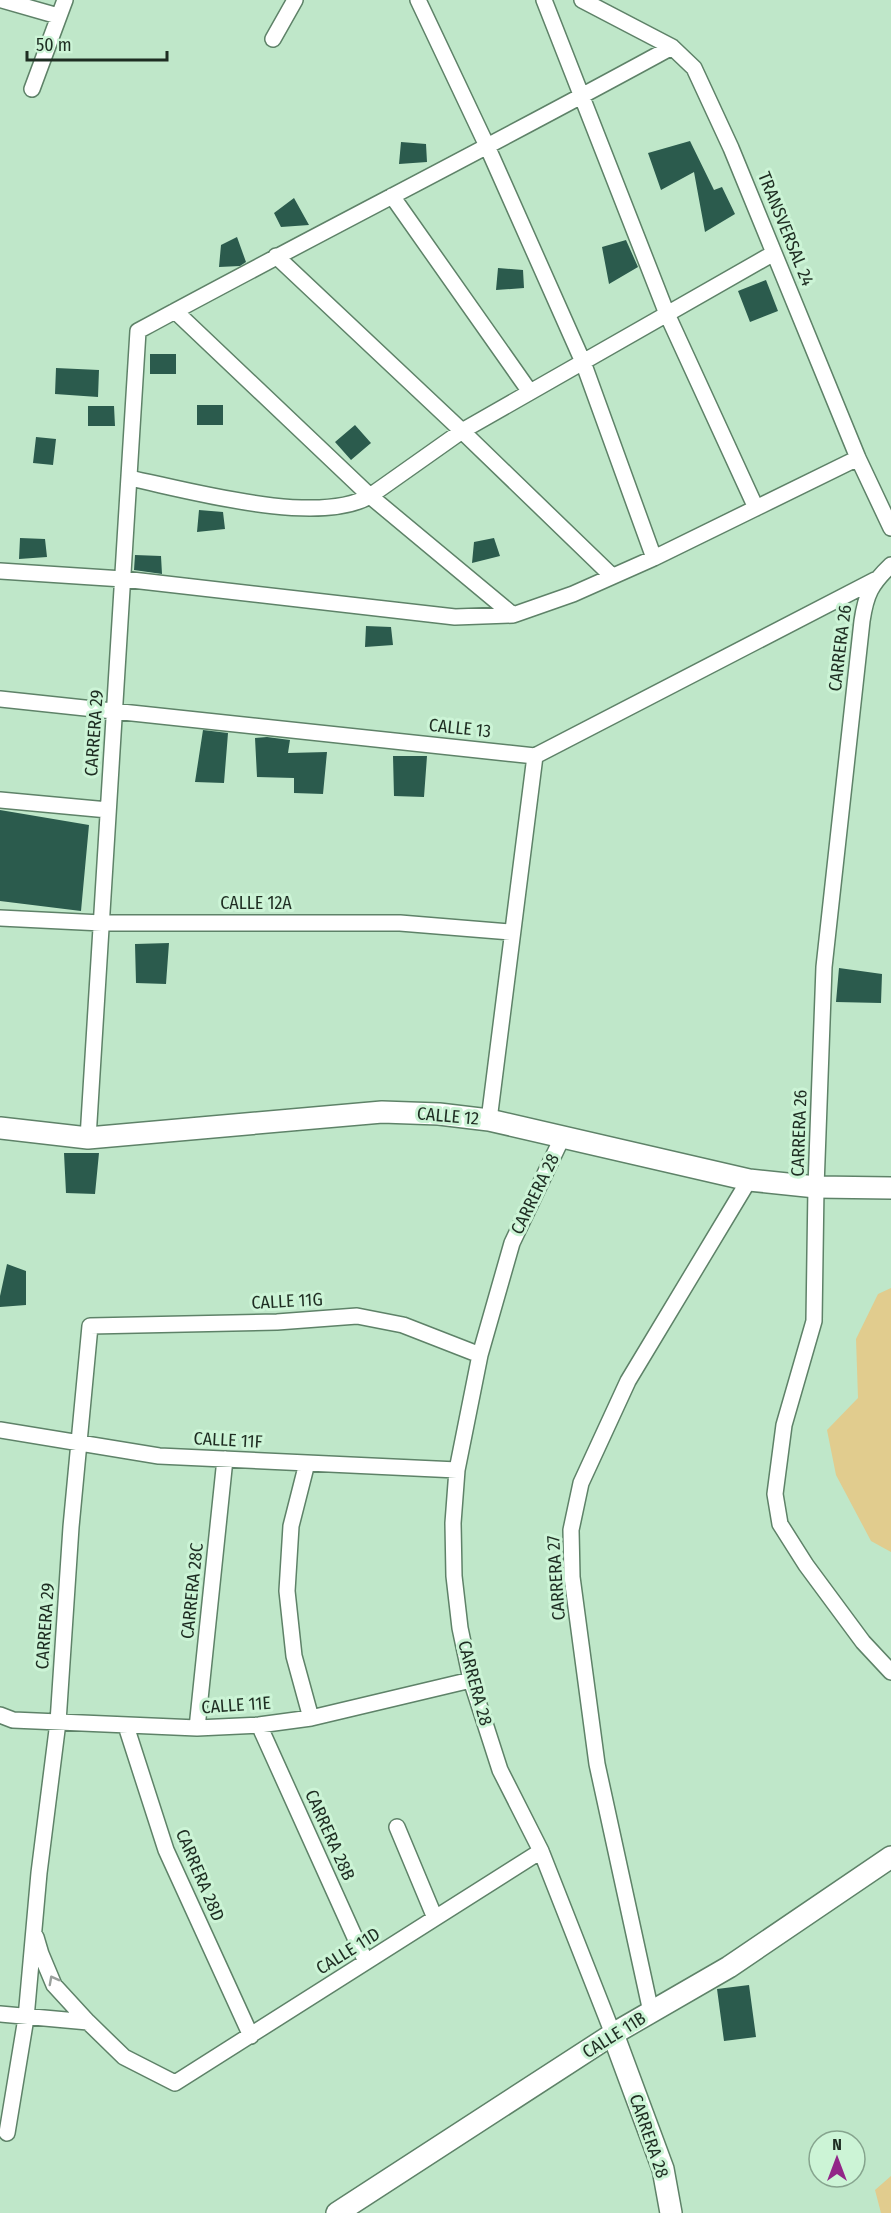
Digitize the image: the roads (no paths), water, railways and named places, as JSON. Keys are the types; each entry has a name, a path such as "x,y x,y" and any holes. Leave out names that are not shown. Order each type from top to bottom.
{"street":[{"path":"2,0 58,16"},
{"path":"32,89 65,0"},
{"path":"273,39 295,0"},
{"path":"418,0 487,146 583,362 654,558"},
{"path":"544,0 667,314 756,508"},
{"name":"TRANSVERSAL 24","path":"582,0 672,48 694,68 731,148 858,458 891,528"},
{"path":"513,615 370,496 175,311 672,48"},
{"path":"392,196 530,392"},
{"path":"129,478 256,504 317,508 361,501 462,431 774,253"},
{"path":"276,256 612,576"},
{"name":"CARRERA 29","path":"88,1138 138,331 175,311"},
{"path":"0,571 123,579 455,617 513,615 573,594 654,558 858,458"},
{"name":"CARRERA 26","path":"891,565 875,580 864,605 824,967 814,1321 784,1425 775,1494 780,1524 806,1565 863,1642 891,1672"},
{"path":"489,1120 535,756 875,580"},
{"name":"CALLE 13","path":"0,699 535,756"},
{"path":"0,800 108,810"},
{"name":"CALLE 12A","path":"0,918 102,923 400,923 511,932"},
{"name":"CALLE 12","path":"0,1128 88,1138 382,1112 439,1114 489,1120 749,1180 816,1187 891,1188"},
{"name":"CARRERA 28","path":"562,1138 512,1243 480,1355 457,1470 453,1523 454,1576 460,1628 471,1680 500,1770 541,1851 613,2034 663,2169 671,2213"},
{"name":"CARRERA 27","path":"651,2012 597,1764 572,1577 571,1530 581,1483 628,1382 749,1180"},
{"name":"CALLE 11G","path":"90,1326 277,1322 357,1316 403,1325 480,1355"},
{"name":"CARRERA 29","path":"7,2133 26,2018 58,1722 90,1326"},
{"name":"CALLE 11F","path":"0,1430 159,1456 457,1470"},
{"name":"CARRERA 28C","path":"197,1728 225,1459"},
{"path":"307,1463 291,1526 287,1591 294,1656 311,1718"},
{"name":"CALLE 11E","path":"0,1715 13,1720 197,1728 259,1725 311,1718 471,1680"},
{"name":"CARRERA 28D","path":"126,1725 166,1850 250,2036"},
{"name":"CARRERA 28B","path":"259,1725 366,1962"},
{"path":"397,1827 435,1918"},
{"name":"CALLE 11D","path":"176,2083 541,1851"},
{"name":"CALLE 11B","path":"337,2213 613,2034 729,1967 891,1857"},
{"name":"CARRERA 29","path":"34,1928 41,1954 54,1985 124,2057 176,2083"},
{"path":"0,2014 88,2022"}]}
